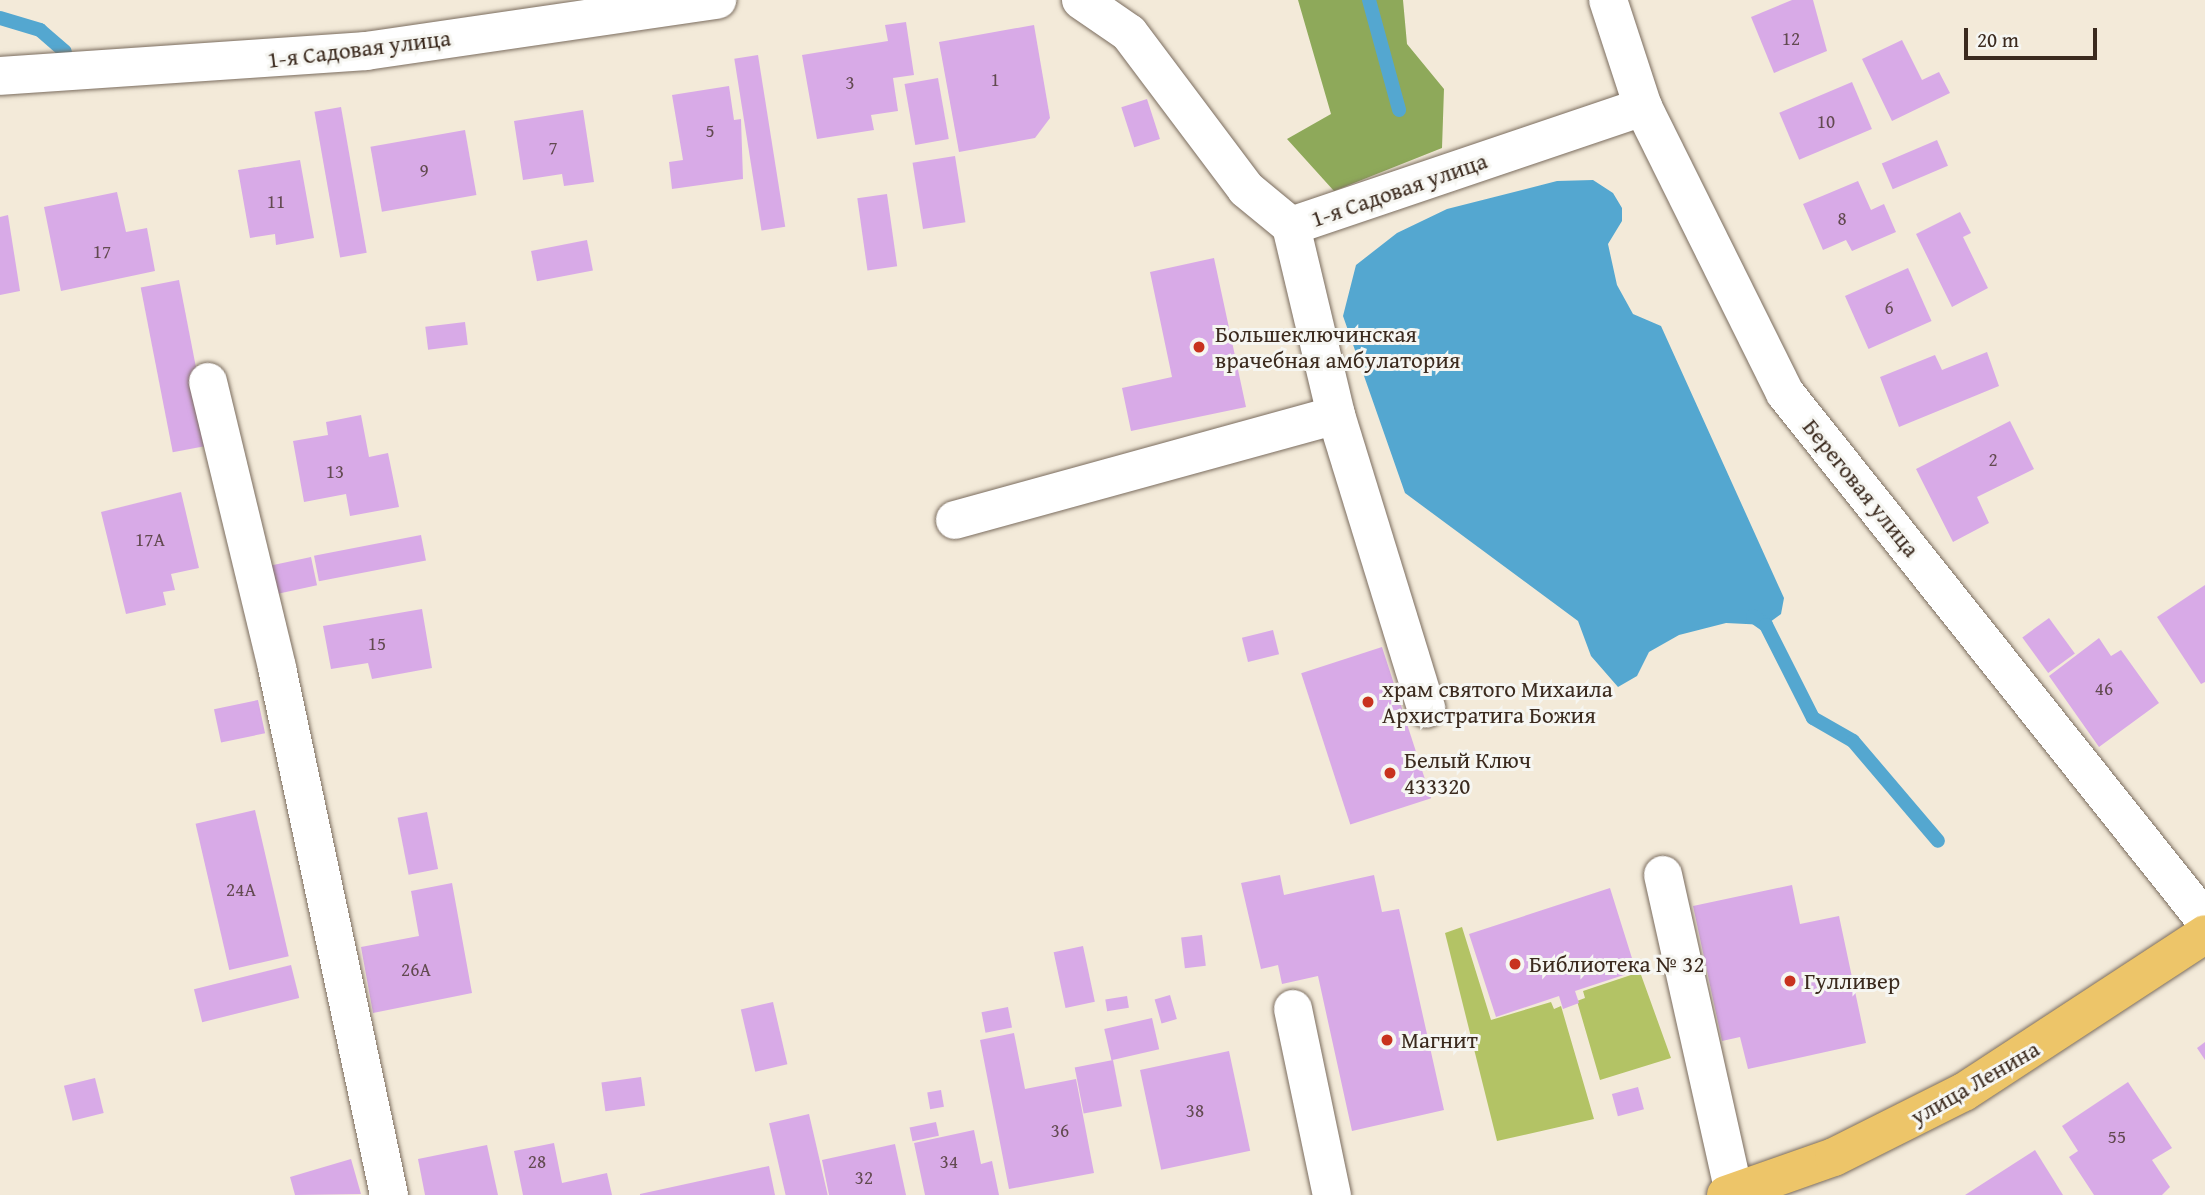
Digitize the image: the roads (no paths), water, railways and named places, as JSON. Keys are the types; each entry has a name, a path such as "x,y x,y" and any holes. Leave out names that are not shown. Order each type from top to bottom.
{"main road":[{"name":"улица Ленина","path":"1730,1194 1834,1157 1964,1092 2205,934"}],"street":[{"name":"1-я Садовая улица","path":"0,76 366,51 717,0"},
{"name":"1-я Садовая улица","path":"1081,0 1129,33 1246,189 1291,226 1643,107"},
{"name":"Береговая улица","path":"1608,0 1643,107 1785,393 2205,920"},
{"path":"1291,226 1336,415 1426,708"},
{"path":"208,382 277,668 389,1195"},
{"path":"955,520 1336,415"},
{"path":"1663,875 1730,1194"},
{"path":"1293,1009 1332,1195"}],"water":[{"path":"1593,180 1613,193 1622,208 1622,221 1608,244 1617,285 1633,314 1661,326 1784,598 1781,614 1766,625 1726,623 1679,635 1649,652 1637,676 1618,687 1591,656 1578,621 1405,493 1343,316 1356,265 1397,233 1447,209 1557,181"}],"waterway":[{"path":"1369,0 1399,110"},
{"path":"0,18 40,30 65,52"},
{"path":"1753,616 1766,625 1813,718 1853,741 1938,841"}],"place":[{"name":"Большеключинская врачебная амбулатория","path":"1199,347"},
{"name":"храм святого Михаила Архистратига Божия","path":"1368,702"},
{"name":"Белый Ключ 433320","path":"1390,773"},
{"name":"Библиотека № 32","path":"1515,964"},
{"name":"Гулливер","path":"1790,981"},
{"name":"Магнит","path":"1387,1040"}]}
